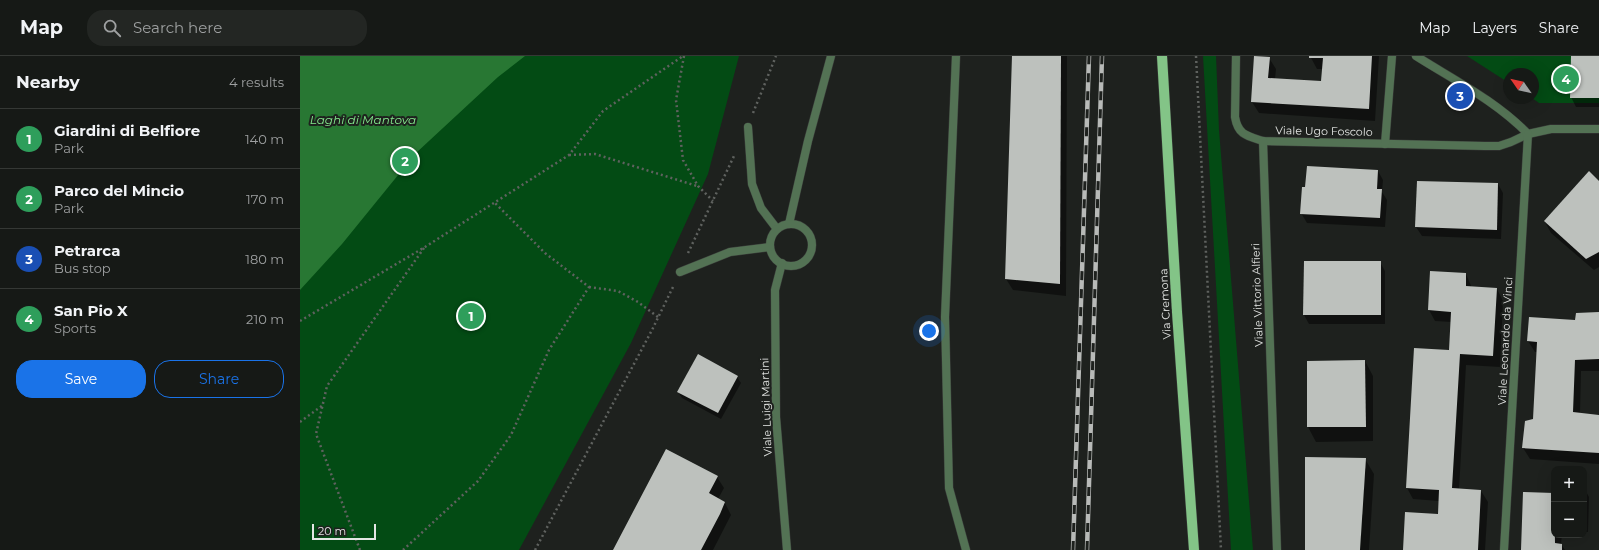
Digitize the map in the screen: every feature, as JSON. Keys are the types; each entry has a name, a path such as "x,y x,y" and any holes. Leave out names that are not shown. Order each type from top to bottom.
{"main road":[{"name":"Via Cremona","path":"1162,56 1194,550"}],"street":[{"path":"789,224 808,141 831,56"},
{"path":"956,56 946,325 949,488 966,550"},
{"path":"1236,56 1236,125 1240,132 1263,141"},
{"path":"1385,144 1392,56"},
{"path":"1410,56 1488,104 1528,134 1551,129 1599,130"},
{"path":"1416,56 1490,102 1507,114 1528,134"},
{"path":"748,127 752,184 761,208 777,229"},
{"name":"Viale Ugo Foscolo","path":"1263,141 1499,146 1528,134"},
{"name":"Viale Leonardo da Vinci","path":"1504,550 1528,134"},
{"name":"Viale Vittorio Alfieri","path":"1263,141 1277,550"},
{"path":"789,224 796,224 807,231 811,237 811,250 809,256 804,261 792,266 782,263 775,258 770,247 771,240 777,229 789,224"},
{"path":"680,272 730,252 770,247"},
{"name":"Viale Luigi Martini","path":"782,263 775,290 776,417 786,550"}],"path":[{"path":"300,321 425,247 570,155 603,111 684,56"},
{"path":"684,56 676,100 683,160 698,186 713,201"},
{"path":"748,127 776,56"},
{"path":"1196,56 1222,550"},
{"path":"570,155 595,154 698,186"},
{"path":"535,550 658,317 735,154"},
{"path":"495,203 545,253 589,287 618,291 638,302 658,317"},
{"path":"360,550 316,434 327,386 425,247"},
{"path":"402,550 478,481 511,435 549,350 589,287"},
{"path":"300,422 323,404"}],"shaded area":[{"path":"300,56 739,56 708,174 631,343 519,550 300,550"},
{"path":"1203,56 1216,56 1219,130 1253,550 1231,550"},
{"path":"1467,56 1599,56 1599,103 1539,103 1539,68 1503,68 1503,79"}],"water":[{"name":"Laghi di Mantova","path":"300,56 525,56 498,77 416,153 342,244 300,290"}],"building":[{"path":"1012,56 1061,56 1060,284 1005,279"},
{"path":"1254,56 1270,57 1268,78 1321,81 1323,58 1309,58 1309,56 1372,56 1369,109 1251,102"},
{"path":"1571,56 1599,56 1599,98 1570,98"},
{"path":"1307,166 1378,170 1377,189 1382,189 1380,218 1300,214 1302,187 1305,187"},
{"path":"1589,171 1599,181 1599,252 1586,259 1544,221"},
{"path":"1417,181 1498,183 1497,230 1415,227"},
{"path":"1304,261 1381,261 1381,315 1303,315"},
{"path":"1430,271 1466,273 1466,286 1497,288 1493,356 1460,354 1452,488 1481,490 1478,550 1403,550 1405,512 1438,514 1439,490 1406,488 1414,348 1449,350 1451,312 1428,310"},
{"path":"1599,312 1599,359 1575,360 1573,412 1599,415 1599,453 1522,448 1525,421 1533,419 1537,342 1527,341 1529,317 1575,320 1576,313"},
{"path":"698,354 738,376 718,413 677,392"},
{"path":"1365,360 1366,427 1307,427 1307,361"},
{"path":"666,449 718,476 709,493 725,502 720,514 701,550 613,550"},
{"path":"1305,457 1366,458 1360,550 1305,550"},
{"path":"1523,492 1551,493 1551,538 1555,538 1555,543 1562,544 1562,550 1521,550"}],"railway":[{"path":"1073,550 1089,56"},
{"path":"1087,550 1102,56"}],"place":[{"name":"San Pio X","path":"1566,79"},
{"name":"Petrarca","path":"1460,96"},
{"name":"Parco del Mincio","path":"405,161"},
{"name":"Giardini di Belfiore","path":"471,316"}]}
